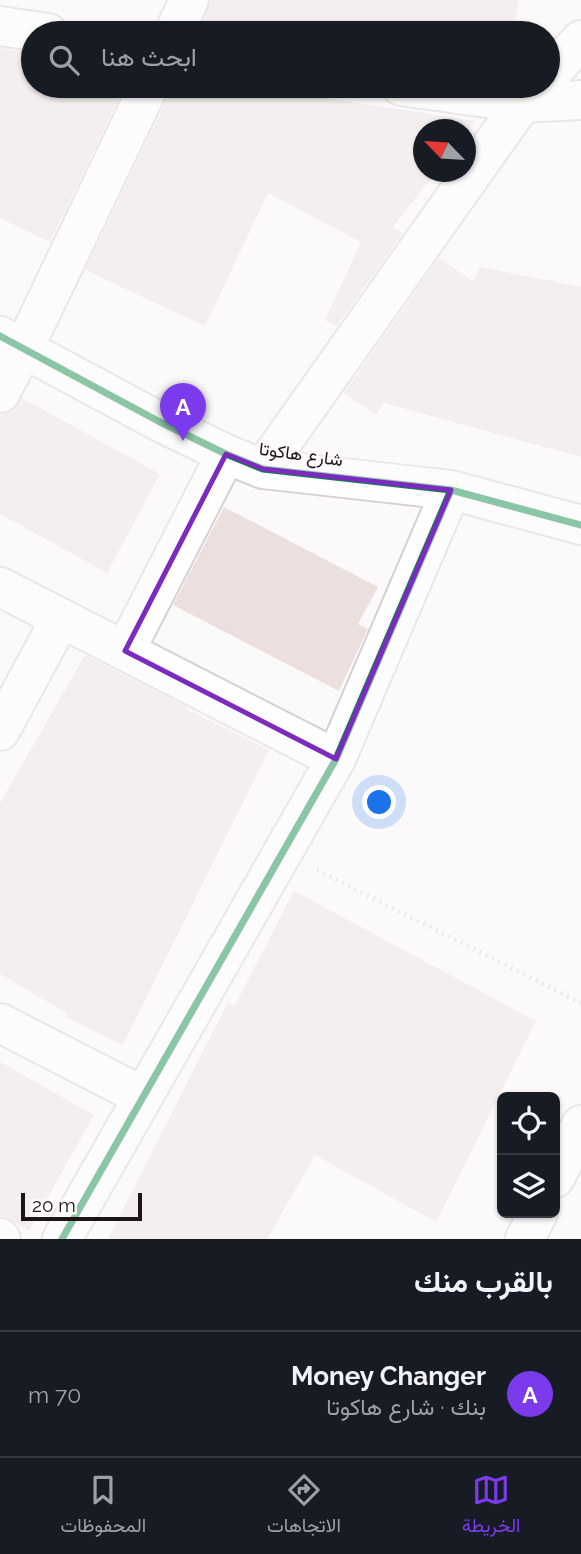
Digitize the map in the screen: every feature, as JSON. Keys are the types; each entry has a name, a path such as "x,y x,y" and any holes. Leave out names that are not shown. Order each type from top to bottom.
{"street":[{"path":"179,21 189,0"},
{"path":"0,26 21,29"},
{"path":"560,62 581,40"},
{"path":"560,94 581,100"},
{"path":"0,393 12,342 143,98"},
{"path":"263,469 529,98"},
{"name":"شارع هاكوتا","path":"12,342 160,422 263,469 451,490 581,524"},
{"path":"125,651 226,454"},
{"path":"62,1239 337,759 451,490"},
{"path":"0,587 337,759"},
{"path":"0,731 61,618"},
{"path":"0,1023 142,1096"},
{"path":"560,1168 581,1125"},
{"path":"525,1239 536,1218"}],"path":[{"path":"282,853 581,1003"}],"highlighted area":[{"path":"226,454 263,469 451,490 336,759 125,651"}],"building":[{"path":"211,0 519,0 516,21 203,21"},
{"path":"0,48 21,51 21,98 119,98 50,242 0,218"},
{"path":"168,98 326,98 462,119 413,119 413,182 428,182 393,227 403,233 337,326 325,320 361,242 268,193 205,326 85,270"},
{"path":"439,258 473,281 480,267 581,287 581,457 384,403 376,415 344,393"},
{"path":"22,398 160,474 107,573 0,514 0,415 12,411"},
{"path":"224,507 378,587 358,624 368,629 339,691 173,605"},
{"path":"85,655 269,750 123,1045 65,1016 67,1013 0,974 0,803"},
{"path":"294,891 536,1021 501,1092 497,1092 497,1099 436,1222 315,1155 267,1239 108,1239 228,1002 235,1005"},
{"path":"0,1062 94,1115 29,1231 0,1215"}],"cycle path":[{"path":"0,336 160,422 263,469 451,490 581,525"},
{"path":"62,1239 336,759 451,490"}],"place":[{"name":"Money Changer","path":"183,441"}]}
